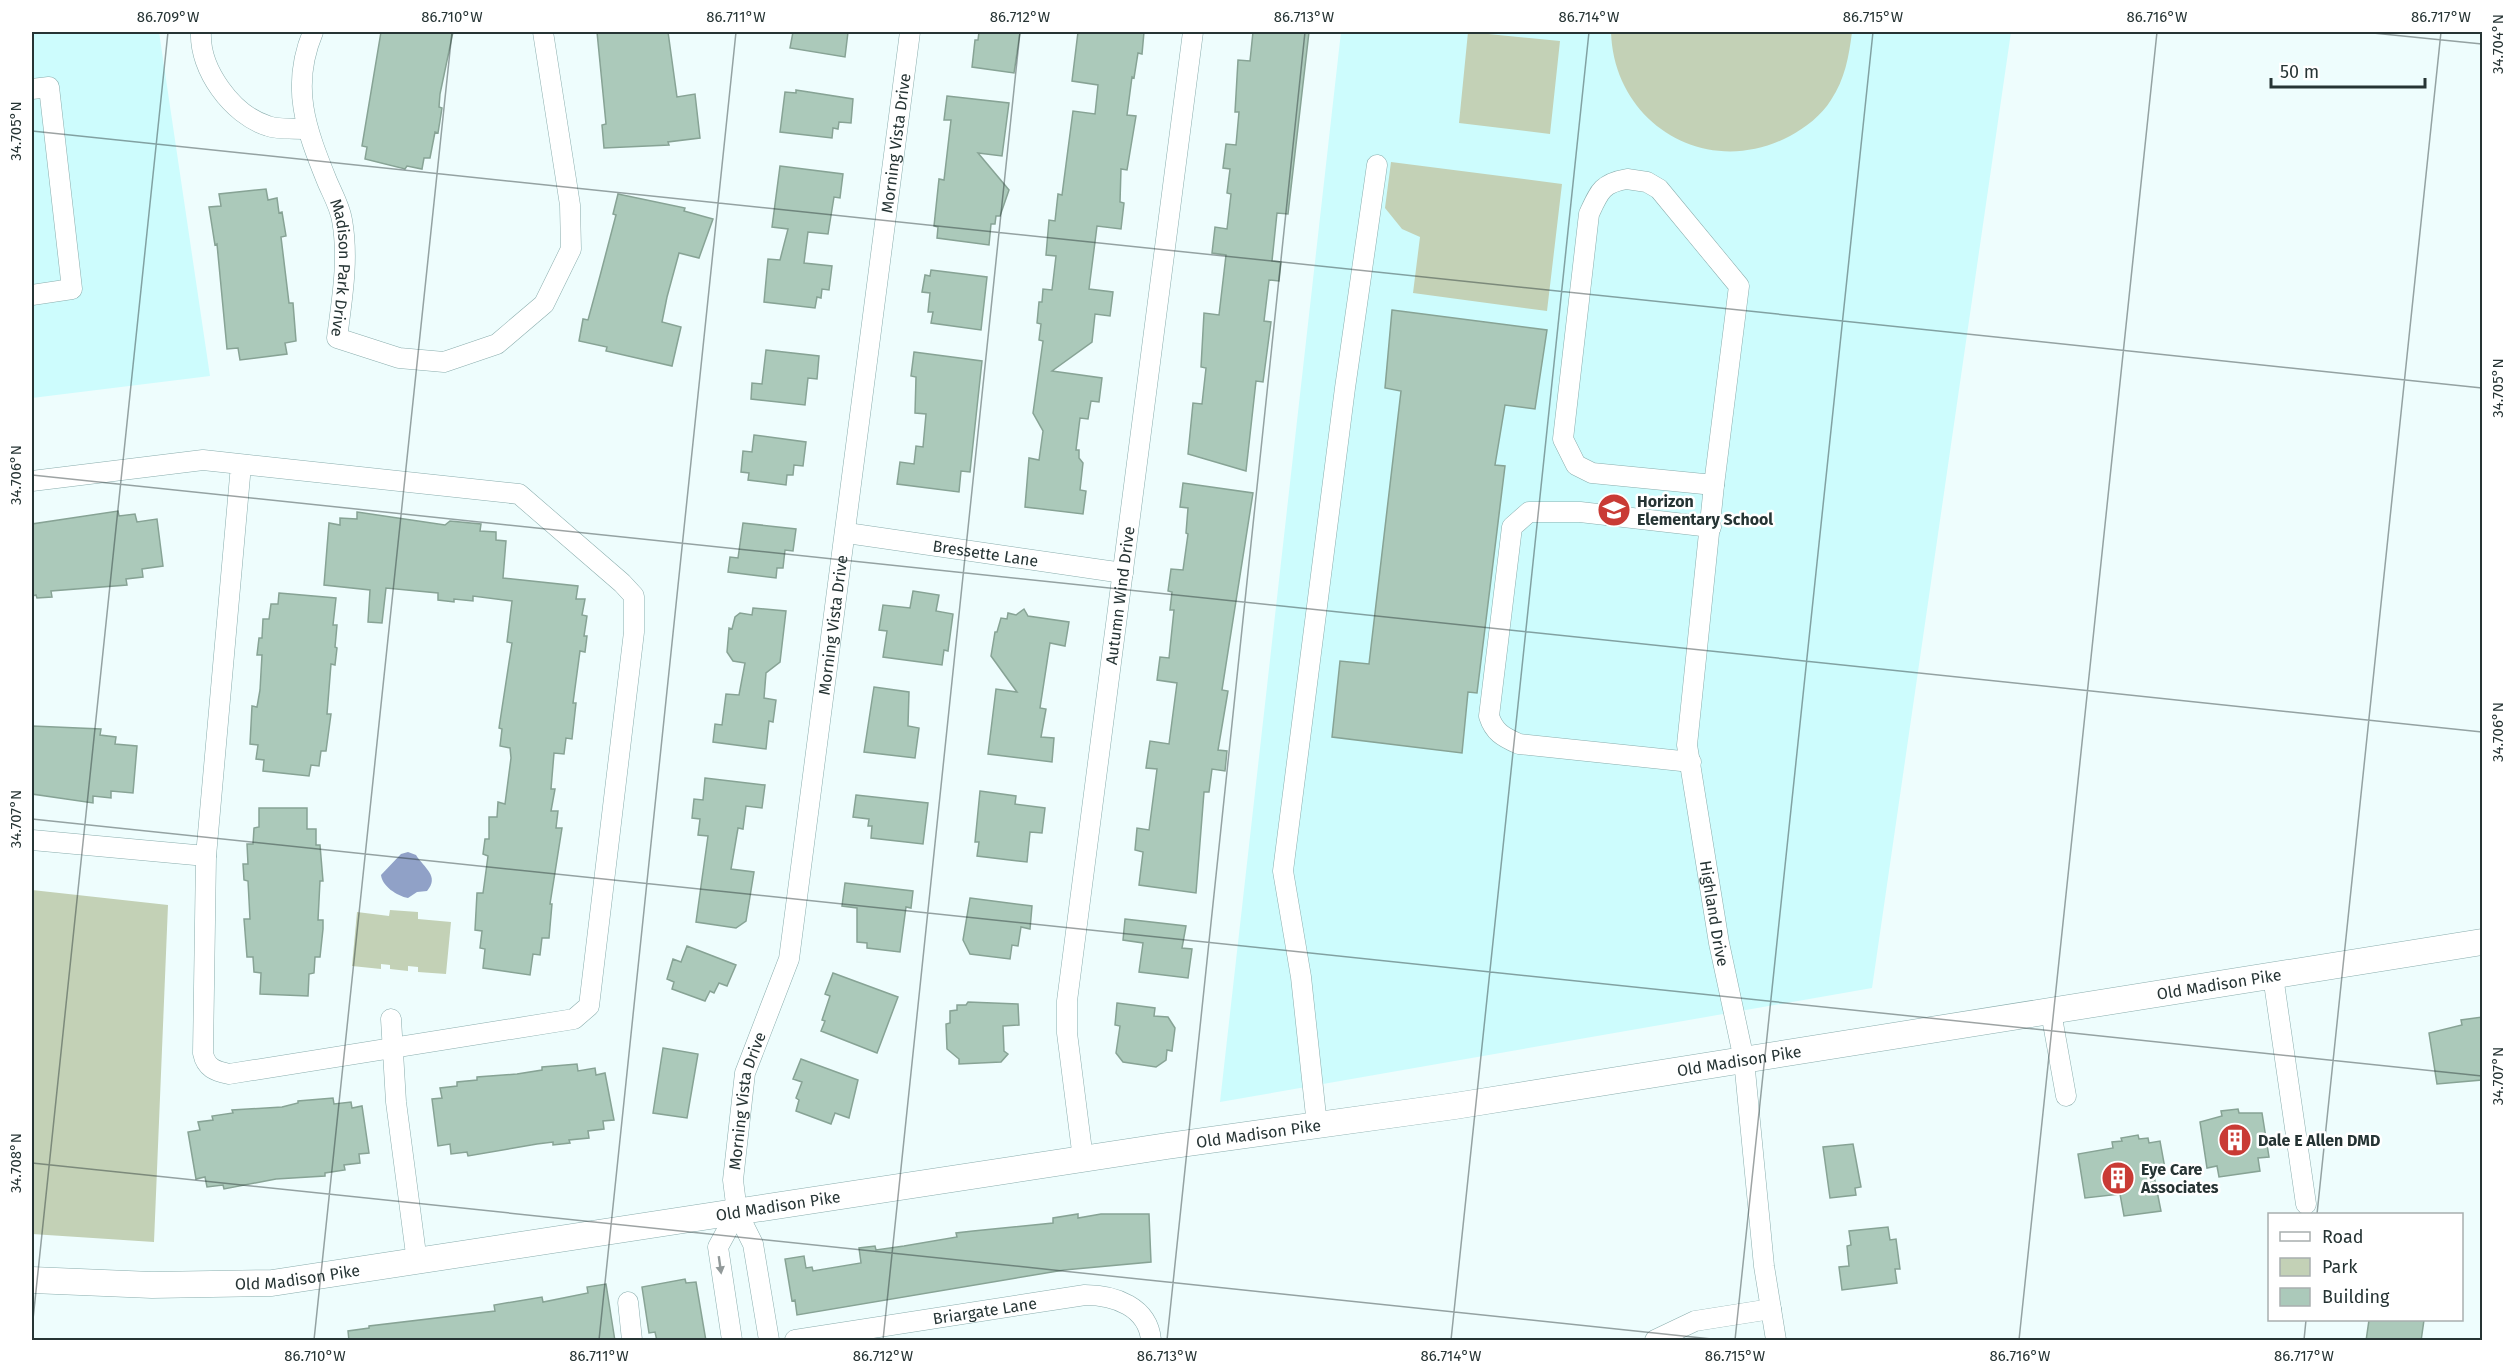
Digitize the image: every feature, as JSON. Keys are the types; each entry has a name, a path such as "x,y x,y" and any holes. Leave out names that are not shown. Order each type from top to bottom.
{"main road":[{"name":"Old Madison Pike","path":"32,1280 152,1285 272,1283 1744,1060 2482,942"}],"street":[{"path":"201,32 204,58 230,104 268,126 306,129"},
{"name":"Madison Park Drive","path":"313,32 308,44 300,91 306,129 342,218 346,262 337,338 399,358 444,362 496,344 544,304 571,249 570,205 543,32"},
{"name":"Morning Vista Drive","path":"770,1341 753,1244 737,1212 733,1180 745,1073 789,959 847,533 910,32"},
{"name":"Autumn Wind Drive","path":"1083,1159 1066,1033 1067,1001 1193,32"},
{"path":"32,89 49,87 72,289 32,294"},
{"path":"1317,1125 1301,977 1283,870 1345,388 1377,165"},
{"name":"Highland Drive","path":"1714,485 1592,473 1576,465 1563,439 1589,214 1599,192 1612,181 1627,178 1647,182 1659,189 1739,286 1714,485 1687,745 1719,943 1744,1060 1776,1341"},
{"path":"32,481 203,460 519,494 634,596 634,632 589,1006 574,1019 229,1074 214,1071 205,1062 202,1053 206,856 241,465"},
{"path":"1691,762 1519,744 1505,738 1493,728 1489,716 1512,527 1529,512 1580,512 1711,527"},
{"name":"Bressette Lane","path":"847,533 1123,573"},
{"path":"32,840 206,856"},
{"path":"2273,976 2306,1204"},
{"path":"2051,1012 2066,1096"},
{"path":"392,1019 396,1102 417,1262"},
{"path":"732,1341 718,1247 737,1212"},
{"name":"Briargate Lane","path":"795,1341 1101,1294 1133,1307 1144,1319 1151,1341"},
{"path":"628,1302 632,1341"},
{"path":"1655,1341 1695,1321 1771,1309"}],"shaded area":[{"path":"32,32 159,32 210,376 32,398"},
{"name":"Horizon Elementary School","path":"1341,32 2011,32 1872,988 1220,1102"},
{"path":"408,852 416,855 429,872 432,881 427,891 417,892 408,898 391,890 384,883 381,875 401,854"}],"green space":[{"path":"1468,32 1560,41 1550,134 1459,123"},
{"path":"1611,32 1852,32 1848,59 1840,84 1818,116 1790,136 1759,148 1728,151 1698,147 1671,135 1647,117 1629,94 1616,65"},
{"path":"1391,162 1562,184 1547,311 1413,293 1420,237 1402,229 1385,208"},
{"path":"32,890 168,905 154,1242 32,1234"},
{"path":"390,910 418,912 418,919 451,922 446,974 418,972 418,967 408,966 408,971 390,969 390,965 381,964 381,969 352,966 357,912 389,916"}],"building":[{"path":"381,32 453,32 440,94 439,107 442,108 438,133 435,132 430,158 424,158 422,169 407,166 405,169 365,159 367,147 362,146"},
{"path":"597,32 668,32 677,97 695,94 700,138 668,142 669,145 604,148 602,125 606,124"},
{"path":"793,32 848,32 845,57 790,48"},
{"path":"979,32 1020,32 1014,73 972,67 975,40 978,40"},
{"path":"1078,32 1144,32 1142,54 1138,53 1134,78 1132,77 1127,115 1136,116 1127,170 1121,169 1120,202 1124,203 1121,229 1097,226 1089,289 1113,292 1110,316 1095,314 1092,342 1052,371 1102,378 1099,402 1091,401 1088,419 1080,418 1076,450 1079,450 1079,458 1083,463 1080,490 1086,491 1083,514 1025,507 1029,458 1039,460 1043,431 1033,413 1043,341 1039,340 1041,324 1037,323 1039,302 1042,302 1043,289 1052,290 1056,256 1046,255 1049,220 1055,221 1058,194 1062,195 1073,111 1095,114 1098,85 1072,81"},
{"path":"1253,32 1309,32 1288,214 1277,213 1272,261 1281,262 1279,281 1269,280 1264,321 1271,322 1263,382 1256,381 1246,471 1188,454 1193,403 1202,404 1206,368 1201,367 1204,313 1219,315 1226,255 1212,253 1215,227 1227,229 1231,194 1227,193 1230,169 1223,168 1226,144 1236,145 1239,112 1235,112 1238,60 1250,61"},
{"path":"796,90 853,99 851,123 839,122 838,129 833,128 832,138 780,132 785,92 796,93"},
{"path":"947,96 1009,103 1002,156 978,153 1009,190 1000,216 996,216 995,224 991,224 989,245 937,238 938,227 934,226 939,179 944,180 951,120 944,120"},
{"path":"780,166 843,174 840,198 834,197 828,234 808,232 804,263 832,266 829,290 822,289 821,298 817,297 815,308 764,302 768,259 780,260 788,229 772,227"},
{"path":"266,189 268,200 277,198 279,213 282,212 286,236 281,237 289,303 293,303 296,341 285,343 287,354 240,360 238,348 227,349 217,244 215,245 209,207 221,206 219,194"},
{"path":"618,194 685,208 684,211 713,219 699,258 679,253 662,322 681,327 672,366 606,351 607,347 579,341 583,319 588,320 600,276 616,215 613,214"},
{"path":"931,270 987,277 981,330 931,323 933,312 928,312 930,293 922,292 925,275 930,276"},
{"path":"1392,310 1547,330 1535,409 1505,405 1495,465 1505,466 1477,693 1468,692 1462,753 1332,737 1340,661 1369,664 1401,391 1385,388"},
{"path":"766,350 819,356 817,379 808,378 805,405 751,399 752,383 762,384"},
{"path":"914,352 982,361 970,472 961,471 959,492 897,484 900,462 914,464 916,446 923,447 926,414 915,413 916,377 911,376"},
{"path":"754,435 806,442 803,466 794,465 793,475 787,475 786,485 748,480 749,473 741,472 743,451 752,452"},
{"path":"1183,483 1253,493 1222,690 1228,691 1218,750 1227,751 1225,771 1212,769 1209,792 1204,792 1196,893 1139,885 1143,852 1135,850 1137,828 1149,830 1157,769 1146,768 1150,741 1169,744 1177,683 1157,680 1160,657 1169,658 1174,610 1170,610 1172,592 1168,591 1171,569 1183,570 1188,534 1186,533 1188,508 1180,507"},
{"path":"118,511 119,516 135,514 137,522 157,519 163,566 142,569 143,577 126,579 127,585 51,591 52,597 32,596 32,524"},
{"path":"357,512 445,525 450,521 481,524 480,531 496,532 496,540 506,541 503,578 578,586 576,599 585,599 582,615 587,616 584,636 587,636 585,652 580,651 573,703 576,703 572,739 566,738 564,754 554,753 551,789 555,789 551,811 558,811 556,828 562,828 550,904 552,904 549,938 542,938 540,955 533,954 530,975 483,968 485,949 480,948 482,931 475,930 477,893 483,893 488,856 483,854 485,839 489,839 489,817 497,817 498,802 505,804 511,758 510,748 500,746 502,729 499,728 512,643 507,642 512,601 473,596 473,601 454,599 454,602 438,600 438,593 386,588 382,623 368,622 370,590 324,585 329,523 340,525 340,518 357,519"},
{"path":"743,523 796,529 793,551 785,550 783,568 777,568 776,578 728,572 730,557 738,558"},
{"path":"913,591 939,595 936,611 953,614 948,651 944,650 942,665 883,657 887,631 879,630 883,605 910,608"},
{"path":"279,593 336,598 333,625 337,625 335,647 337,648 335,665 331,664 327,714 331,714 326,751 321,751 319,766 311,765 309,776 263,771 264,760 256,759 258,745 250,744 252,706 257,707 260,690 262,655 257,655 259,638 262,638 263,619 269,619 271,604 278,604"},
{"path":"753,608 786,611 780,662 766,673 764,698 776,700 773,722 769,721 766,749 713,742 715,724 722,725 726,694 739,695 745,663 733,661 727,652 729,628 732,629 735,617 740,613 752,615"},
{"path":"1024,609 1028,616 1069,622 1065,646 1050,643 1040,708 1046,709 1041,737 1054,738 1052,762 988,754 996,689 1017,692 991,656 995,632 997,632 1001,618 1007,619 1008,613 1016,615"},
{"path":"874,687 909,692 908,726 919,728 915,758 864,752"},
{"path":"32,726 101,729 100,735 116,737 115,744 137,746 133,793 111,791 111,798 93,796 93,803 32,794"},
{"path":"705,778 765,785 762,808 746,806 743,829 738,828 731,869 754,872 746,921 736,928 696,922 708,836 698,835 700,819 692,818 694,799 703,800"},
{"path":"980,791 1016,796 1015,804 1045,808 1042,833 1030,832 1027,862 977,856 979,842 975,842"},
{"path":"856,795 928,803 923,844 871,838 872,826 868,826 869,819 853,817"},
{"path":"259,808 307,808 307,829 316,829 316,845 320,845 323,881 320,881 318,920 323,920 323,929 320,957 315,957 314,973 309,974 308,996 260,994 261,973 254,972 253,957 247,957 244,919 250,919 248,881 244,880 243,864 248,864 247,844 253,844 254,828 259,827"},
{"path":"845,883 913,891 911,908 906,907 900,952 867,948 867,943 857,942 857,908 842,906"},
{"path":"970,898 1032,906 1030,929 1021,927 1018,946 1012,945 1010,959 970,954 963,940"},
{"path":"1125,919 1186,926 1182,948 1192,949 1188,978 1139,972 1143,943 1123,940"},
{"path":"687,946 736,965 727,986 719,983 714,993 710,991 705,1001 672,989 674,982 667,979 673,959 681,962"},
{"path":"833,973 898,997 877,1053 821,1031 830,996 825,994"},
{"path":"968,1002 1018,1004 1019,1025 1003,1026 1004,1051 1008,1054 1001,1062 959,1064 959,1059 947,1049 946,1024 950,1023 950,1011 957,1010 957,1005 966,1005"},
{"path":"1117,1003 1155,1008 1154,1016 1168,1017 1175,1028 1172,1051 1167,1050 1166,1060 1156,1067 1123,1062 1116,1053 1120,1026 1115,1025"},
{"path":"2482,1017 2482,1080 2437,1084 2429,1033 2462,1025 2461,1020"},
{"path":"663,1048 698,1054 687,1118 653,1113"},
{"path":"801,1059 858,1080 849,1118 835,1113 831,1124 796,1111 799,1100 796,1098 802,1082 793,1079"},
{"path":"577,1064 578,1071 595,1068 596,1075 605,1073 614,1120 603,1121 604,1129 588,1131 589,1138 569,1140 570,1143 537,1144 468,1156 467,1152 451,1154 450,1144 438,1146 432,1099 442,1098 440,1088 457,1086 457,1082 477,1080 477,1077 517,1074 542,1070 542,1067"},
{"path":"333,1098 334,1104 351,1102 352,1108 362,1106 369,1153 359,1154 360,1163 344,1165 345,1170 325,1173 325,1176 276,1179 224,1189 223,1185 207,1187 205,1177 196,1179 188,1132 200,1130 198,1122 213,1120 212,1116 233,1113 232,1110 282,1107 298,1103 298,1101"},
{"name":"Dale E Allen DMD","path":"2238,1109 2239,1113 2262,1113 2269,1157 2258,1158 2260,1171 2219,1177 2217,1166 2207,1168 2200,1122 2222,1116 2221,1111"},
{"name":"Eye Care Associates","path":"2138,1135 2139,1139 2148,1138 2149,1143 2160,1141 2166,1174 2154,1176 2161,1211 2124,1216 2120,1194 2085,1198 2078,1154 2113,1148 2112,1142"},
{"path":"1853,1144 1861,1187 1855,1188 1856,1195 1830,1198 1823,1147"},
{"path":"1078,1214 1078,1218 1101,1214 1149,1214 1151,1262 1064,1270 797,1315 795,1300 792,1301 785,1259 804,1256 806,1268 812,1267 813,1271 861,1263 859,1248 875,1246 876,1250 957,1237 956,1233 1053,1223 1053,1218"},
{"path":"1888,1227 1890,1240 1896,1239 1900,1269 1895,1269 1897,1283 1842,1290 1839,1267 1849,1266 1847,1246 1851,1245 1849,1231"},
{"path":"685,1279 686,1283 696,1282 706,1341 657,1341 655,1332 649,1333 642,1287"},
{"path":"606,1284 615,1341 349,1341 348,1331 369,1328 369,1326 495,1311 494,1305 542,1297 543,1302 588,1293 587,1287"},
{"path":"2369,1321 2424,1321 2421,1341 2366,1341"}],"place":[{"name":"Horizon Elementary School","path":"1614,510"},
{"name":"Dale E Allen DMD","path":"2235,1140"},
{"name":"Eye Care Associates","path":"2118,1178"}]}
